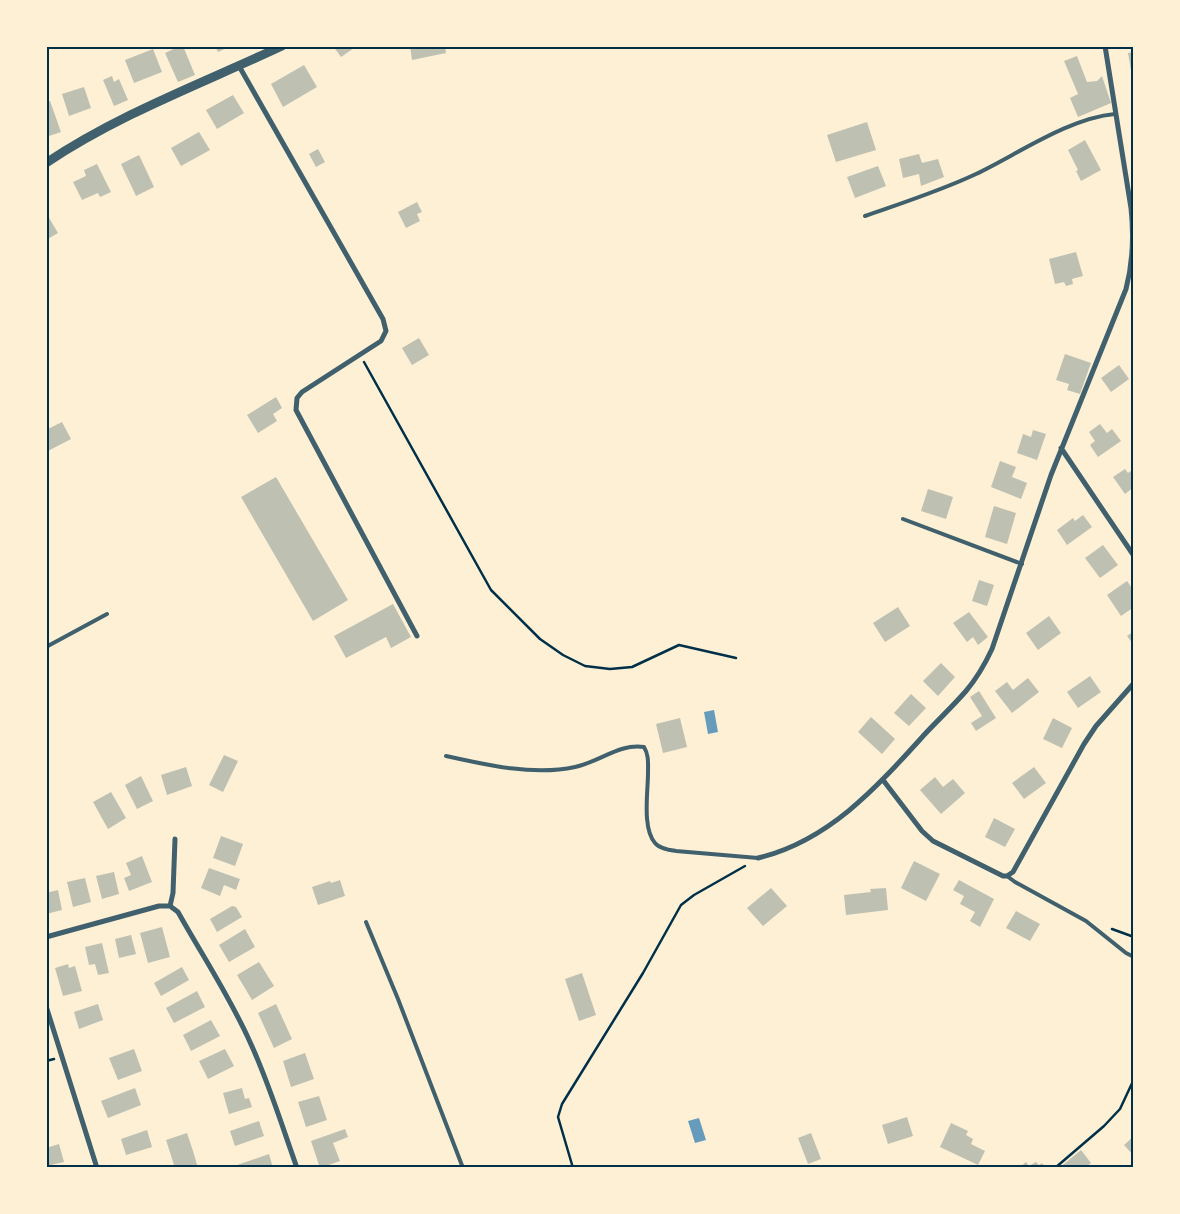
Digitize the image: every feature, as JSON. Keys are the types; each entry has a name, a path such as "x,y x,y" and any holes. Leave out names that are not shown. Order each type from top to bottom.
{"street":[{"path":"46,162 111,125 282,46"},
{"path":"758,858 784,850 806,840 847,813 883,780 966,691 981,671 992,649 1061,448 1132,271 1132,208 1105,46"},
{"path":"239,66 383,319 386,331 381,341 302,392 297,398 296,410 417,636"},
{"path":"1061,448 1134,556"},
{"path":"883,780 922,831 932,841 1003,876 1007,876 1013,872 1084,744 1096,726 1134,683"},
{"path":"170,906 173,893 175,839"},
{"path":"46,937 159,906 170,906 178,912 234,1009 251,1043 297,1168"},
{"path":"46,1006 97,1168"}],"lane":[{"path":"864,216 974,175 1065,128 1098,115 1115,114"},
{"path":"903,518 1022,564"},
{"path":"46,647 107,614"},
{"path":"446,756 492,766 557,769 577,767 636,745 644,747 648,759 647,823 650,836 655,844 665,849 676,851 758,858"},
{"path":"1007,876 1014,882 1086,921 1134,958"},
{"path":"366,922 463,1168"}],"path":[{"path":"360,355 491,590 540,638 585,666 610,669 632,667 679,645 736,658"},
{"path":"573,1168 558,1117 562,1104 643,973 682,905 694,895 758,858"},
{"path":"1055,1168 1120,1110 1134,1079"}],"water":[{"path":"714,710 718,732 708,734 704,712"},
{"path":"699,1118 706,1140 695,1143 688,1121"}],"building":[{"path":"183,46 195,75 178,82 165,53"},
{"path":"215,46 231,46 218,52"},
{"path":"333,46 357,46 341,57"},
{"path":"410,46 445,46 446,53 412,60"},
{"path":"153,49 162,72 134,83 125,60"},
{"path":"1134,52 1134,76 1132,76 1128,53"},
{"path":"1077,56 1087,82 1097,81 1102,76 1111,103 1078,117 1070,98 1078,94 1064,61"},
{"path":"304,65 317,87 283,107 271,84"},
{"path":"112,76 114,82 119,79 128,100 114,106 103,80"},
{"path":"84,87 91,108 69,116 62,94"},
{"path":"233,95 244,113 217,129 206,110"},
{"path":"50,101 61,132 46,137 46,102"},
{"path":"867,122 876,150 836,162 827,135"},
{"path":"199,132 210,150 181,166 171,148"},
{"path":"1085,140 1101,170 1081,181 1068,150"},
{"path":"318,149 325,162 316,167 309,154"},
{"path":"919,154 922,163 938,159 944,177 921,186 919,174 903,178 899,159"},
{"path":"139,155 154,187 136,196 121,164"},
{"path":"97,164 111,192 100,197 98,193 82,200 73,182 86,176 84,170"},
{"path":"878,166 886,186 855,198 847,177"},
{"path":"417,202 422,212 417,214 420,221 406,228 398,212"},
{"path":"48,216 58,233 46,240 46,217"},
{"path":"1076,252 1083,276 1072,279 1073,284 1066,286 1064,282 1055,284 1049,259"},
{"path":"419,338 429,355 412,365 402,348"},
{"path":"1065,354 1091,363 1080,394 1067,390 1069,384 1056,380"},
{"path":"1119,365 1129,379 1111,392 1101,378"},
{"path":"276,397 282,408 273,414 277,421 258,433 247,415"},
{"path":"62,422 71,439 46,452 46,430"},
{"path":"1100,424 1107,433 1112,429 1121,441 1098,457 1090,445 1095,441 1089,432"},
{"path":"1033,430 1046,434 1037,460 1017,453 1023,434 1031,437"},
{"path":"1000,461 1016,467 1012,477 1027,483 1021,499 991,487"},
{"path":"1125,469 1128,473 1134,469 1134,487 1125,494 1113,477"},
{"path":"276,477 348,600 313,621 241,497"},
{"path":"928,489 953,497 946,519 921,511"},
{"path":"994,506 1016,513 1007,544 985,537"},
{"path":"1083,515 1092,527 1067,545 1057,530 1073,518 1075,521"},
{"path":"1103,545 1118,565 1100,578 1085,558"},
{"path":"979,580 994,585 987,606 972,601"},
{"path":"1127,581 1134,591 1134,607 1121,616 1107,595"},
{"path":"393,604 411,637 391,648 386,637 346,658 334,636"},
{"path":"898,607 910,626 885,642 873,623"},
{"path":"969,612 988,637 978,645 973,637 967,642 953,623"},
{"path":"1049,616 1061,633 1038,650 1026,633"},
{"path":"1134,631 1134,645 1127,636"},
{"path":"941,663 955,677 938,696 923,681"},
{"path":"1090,676 1101,692 1078,708 1067,692"},
{"path":"1028,678 1039,692 1012,713 995,691 1007,682 1013,690"},
{"path":"979,691 996,718 976,731 971,723 982,716 970,697"},
{"path":"911,694 926,708 909,726 894,713"},
{"path":"871,717 895,739 882,754 858,732"},
{"path":"680,718 687,747 663,753 656,724"},
{"path":"1053,718 1072,728 1062,748 1043,739"},
{"path":"224,755 238,761 223,792 209,785"},
{"path":"186,767 192,786 167,795 161,775"},
{"path":"1034,767 1046,783 1024,799 1012,783"},
{"path":"141,776 153,801 137,809 125,785"},
{"path":"935,777 943,787 953,779 965,793 941,814 920,790"},
{"path":"111,792 126,818 108,829 93,802"},
{"path":"994,818 1015,829 1005,847 985,837"},
{"path":"221,836 243,844 235,866 213,858"},
{"path":"142,856 152,882 129,891 124,878 131,875 126,863"},
{"path":"914,861 940,874 926,901 901,888"},
{"path":"209,868 240,879 236,890 224,885 220,896 201,888"},
{"path":"114,872 119,894 102,899 96,876"},
{"path":"85,878 91,902 73,907 67,882"},
{"path":"340,880 345,896 318,905 312,887"},
{"path":"959,880 994,899 980,927 970,921 975,912 960,904 964,896 953,890"},
{"path":"771,888 787,906 763,926 747,908"},
{"path":"886,888 888,910 846,915 844,895 871,892 870,889"},
{"path":"58,890 62,910 46,914 46,893"},
{"path":"232,906 236,907 242,917 217,932 210,919"},
{"path":"1016,911 1040,924 1030,941 1006,928"},
{"path":"162,927 170,957 148,963 140,933"},
{"path":"245,929 255,947 229,962 219,945"},
{"path":"131,935 136,954 119,958 115,939"},
{"path":"102,943 109,973 98,975 95,964 89,965 85,947"},
{"path":"259,962 274,986 252,1000 237,975"},
{"path":"68,964 69,968 75,966 82,991 63,996 55,968"},
{"path":"182,967 189,980 161,996 154,983"},
{"path":"582,973 596,1015 579,1021 565,979"},
{"path":"197,991 205,1007 174,1023 166,1008"},
{"path":"98,1004 103,1020 79,1029 74,1012"},
{"path":"276,1004 292,1039 274,1048 258,1013"},
{"path":"211,1020 220,1036 191,1051 183,1035"},
{"path":"134,1049 142,1071 118,1080 109,1058"},
{"path":"225,1049 234,1066 208,1079 199,1061"},
{"path":"305,1053 314,1079 291,1087 283,1061"},
{"path":"135,1088 141,1105 108,1118 101,1101"},
{"path":"242,1088 245,1099 249,1098 252,1107 229,1114 223,1093"},
{"path":"319,1096 327,1120 306,1127 298,1102"},
{"path":"907,1117 913,1136 888,1144 882,1125"},
{"path":"259,1121 264,1136 235,1146 230,1131"},
{"path":"951,1123 968,1131 966,1135 973,1139 971,1144 985,1151 978,1165 940,1147"},
{"path":"345,1129 348,1137 333,1143 340,1161 320,1168 311,1141"},
{"path":"147,1130 152,1147 126,1155 121,1139"},
{"path":"187,1133 198,1168 175,1168 166,1140"},
{"path":"811,1133 821,1159 808,1164 798,1138"},
{"path":"1134,1136 1134,1156 1124,1145"},
{"path":"59,1144 64,1162 46,1166 46,1148"},
{"path":"1081,1150 1091,1163 1085,1168 1059,1168"},
{"path":"269,1154 273,1168 238,1168 237,1165"},
{"path":"1026,1162 1029,1166 1036,1162 1039,1165 1042,1163 1046,1168 1019,1168"}]}
